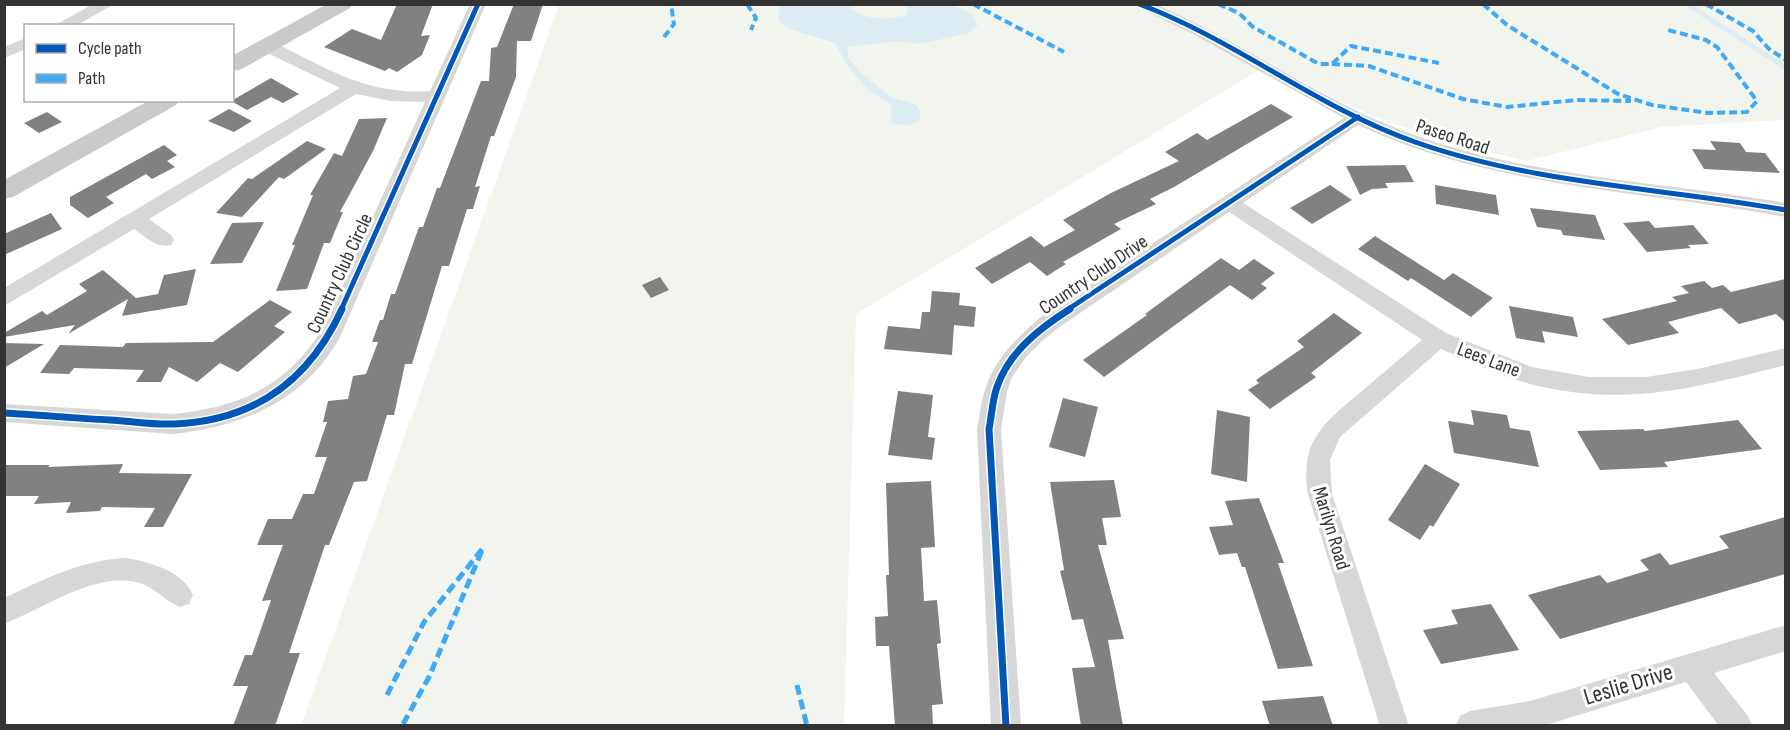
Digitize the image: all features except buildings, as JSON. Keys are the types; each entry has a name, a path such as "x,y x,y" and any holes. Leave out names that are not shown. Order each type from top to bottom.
{"main road":[{"path":"234,64 343,4"},
{"path":"4,191 164,102"}],"street":[{"path":"66,24 106,4"},
{"name":"Country Club Circle","path":"4,413 173,424 197,422 246,409 270,399 286,387 316,357 329,337 478,4"},
{"name":"Paseo Road","path":"1139,4 1187,24 1358,117 1414,142 1490,165 1522,172 1726,199 1785,210"},
{"path":"4,53 24,44"},
{"path":"267,46 354,87 392,97 438,96"},
{"path":"4,298 354,87"},
{"name":"Country Club Drive","path":"1006,726 989,429 997,387 1019,350 1050,322 1358,117"},
{"name":"Lees Lane","path":"1229,203 1438,339 1530,375 1561,382 1608,387 1670,383 1785,356"},
{"path":"135,219 164,240"},
{"name":"Marilyn Road","path":"1395,726 1320,494 1316,472 1317,457 1332,430 1438,339"},
{"path":"4,612 74,580 93,573 112,570 146,573 180,595"},
{"name":"Leslie Drive","path":"1470,726 1530,715 1785,638"},
{"path":"1690,665 1737,726"}],"shaded area":[{"path":"847,4 859,14 875,18 907,15 908,8 904,5 925,4 957,7 974,17 978,25 969,33 920,44 898,41 848,47 848,57 860,72 891,97 915,104 921,112 919,121 907,126 892,123 890,104 858,78 835,43 790,29 779,21 778,13 781,5"},
{"path":"559,5 1785,5 1785,120 1661,127 1527,161 1471,148 1389,122 1348,105 1269,64 856,314 844,725 301,726"}],"waterway":[{"path":"1687,4 1786,68"}],"marked path":[{"path":"664,37 674,24 671,4"},
{"path":"747,4 756,18 751,30"},
{"path":"973,4 1064,52"},
{"path":"1218,4 1239,13 1253,27 1319,64 1332,64 1351,46 1439,63"},
{"path":"1483,4 1507,25 1618,94 1652,105 1708,113 1747,112 1757,101 1717,47 1706,40 1668,30"},
{"path":"1706,4 1753,31 1769,49 1786,60"},
{"path":"1332,64 1369,66 1463,99 1507,107 1577,100 1631,101"},
{"path":"387,695 424,622 483,548 429,677 402,726"},
{"path":"797,685 807,726"}],"cycle path":[{"path":"4,413 173,424 222,417 263,401 281,389 314,357 329,337 478,4"},
{"path":"1139,4 1184,23 1354,116 1415,142 1460,156 1552,176 1786,210"},
{"path":"1006,726 989,429 994,397 1006,368 1026,343 1050,322 1358,117"}]}
